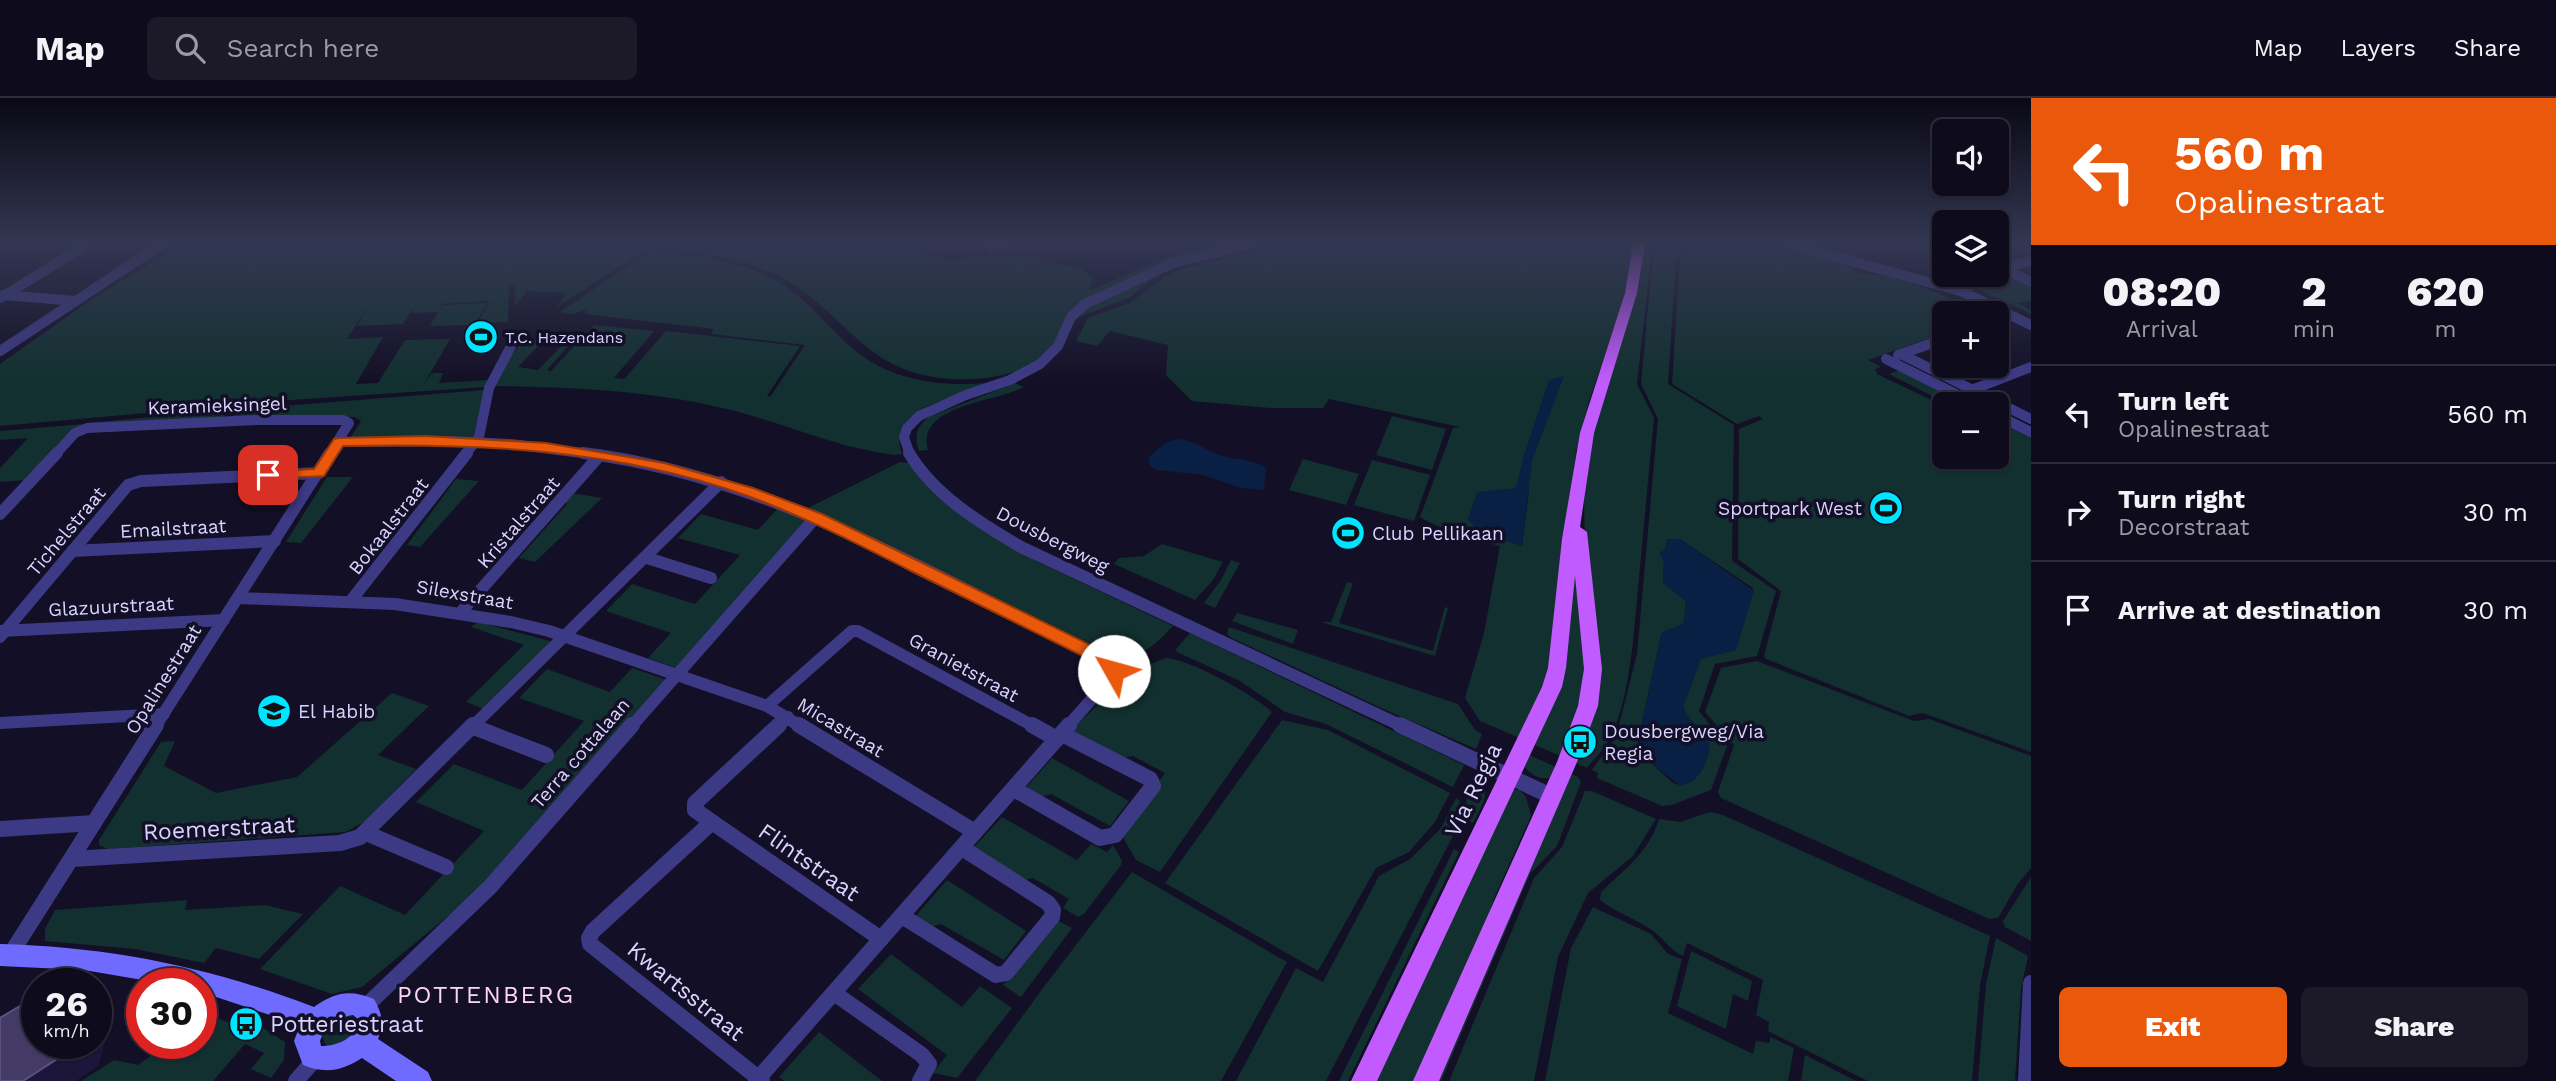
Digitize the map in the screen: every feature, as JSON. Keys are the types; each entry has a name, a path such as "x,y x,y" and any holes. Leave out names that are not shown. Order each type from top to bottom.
{"main road":[{"name":"Via Regia","path":"1364,1081 1545,705 1557,668 1561,612 1587,433 1632,290"},
{"name":"Via Regia","path":"1426,1081 1581,729 1592,690 1592,645 1583,583 1577,506"}],"street":[{"path":"0,351 93,290"},
{"name":"Dousbergweg","path":"1115,290 1085,304 1071,317 1058,346 1040,364 1010,380 966,395 914,420 904,437 911,457 960,508 1037,556 1551,796"},
{"path":"1957,290 2031,326"},
{"path":"1,296 73,303"},
{"path":"1932,343 1886,359 1952,392"},
{"path":"477,439 489,388 511,346"},
{"path":"1901,354 2031,419"},
{"path":"1966,392 2031,367"},
{"name":"Keramieksingel","path":"0,514 75,433 83,429 96,426 258,420 343,420 349,425"},
{"path":"2009,421 2031,432"},
{"name":"Opalinestraat","path":"5,955 72,859 349,425"},
{"path":"339,442 477,439 600,455 664,467 721,482 816,517 1113,665 1112,676 1060,737 759,1080"},
{"name":"Bokaalstraat","path":"353,598 477,439"},
{"name":"Kristalstraat","path":"461,612 600,455"},
{"name":"Tichelstraat","path":"2,633 128,485 134,482 319,473"},
{"name":"Roemerstraat","path":"72,859 354,841 366,833 721,482"},
{"name":"Terra cottalaan","path":"365,1007 490,887 816,517"},
{"name":"Emailstraat","path":"72,551 275,541"},
{"path":"647,558 711,578"},
{"name":"Silexstraat","path":"239,598 353,598 461,612 513,622 566,637 677,675"},
{"name":"Glazuurstraat","path":"2,633 224,620"},
{"name":"Granietstraat","path":"767,706 852,631 858,631 1060,737 1150,779 1153,786 1115,835 1100,838 1014,789"},
{"name":"Micastraat","path":"677,675 767,706 975,832"},
{"path":"0,723 164,714"},
{"path":"712,822 695,810 695,803 788,718"},
{"path":"474,727 546,755"},
{"name":"Kwartsstraat","path":"712,822 593,931 589,938 590,944 759,1080"},
{"name":"Flintstraat","path":"712,822 881,939"},
{"path":"0,829 94,824"},
{"path":"366,833 446,867"},
{"path":"902,916 996,975 1006,974 1052,917 1053,910 1048,903 962,848"},
{"path":"5,955 113,962 184,975 266,999 317,1020"},
{"path":"2026,1081 2031,983"},
{"path":"834,993 922,1055 929,1064 920,1081"},
{"path":"357,1003 365,1007 371,1021 361,1043 338,1058 316,1058 309,1052 307,1041 317,1020 327,1011 344,1004 357,1003"},
{"path":"361,1043 419,1081"},
{"path":"296,1081 316,1058"}],"green space":[{"path":"107,290 509,290 508,322 478,323 489,301 443,304 439,310 443,305 487,303 475,325 430,326 438,312 411,313 417,302 403,324 357,326 370,304 347,339 383,337 356,384 378,383 405,340 450,339 424,384 432,373 443,373 439,383 489,380 486,387 291,400 0,426 0,364"},
{"path":"515,290 584,290 557,307 566,293 527,291 515,306"},
{"path":"593,290 790,290 851,347 881,367 914,379 932,382 986,383 979,389 937,402 911,416 903,426 899,439 902,454 895,455 855,448 706,404 587,389 496,386 508,359 525,339 543,341 518,367 538,370 564,343 570,344 547,370 551,371 594,325 654,331 614,378 624,379 666,331 800,346 767,396 770,397 805,345 711,334 714,329 584,314 586,310 572,314 560,312"},
{"path":"801,290 1111,290 1083,304 1057,343 1036,362 1023,369 980,379 951,379 901,368 865,346"},
{"path":"1123,290 1139,290 1130,297 1077,318 1085,309"},
{"path":"1148,290 1625,290 1589,401 1576,452 1556,624 1549,657 1550,672 1522,739 1480,721 1465,698 1484,633 1500,546 1450,533 1420,517 1453,428 1460,427 1329,399 1323,408 1270,408 1192,401 1166,375 1168,345 1110,331 1097,346 1076,341 1088,318 1130,303","holes":["1529,492 1522,546 1468,520"]},
{"path":"1631,290 1647,290 1637,384 1654,418 1633,642 1628,680 1614,731 1587,768 1576,763 1581,750 1586,752 1589,746 1580,742 1589,719 1584,500 1592,435"},
{"path":"1650,290 1674,290 1668,384 1734,425 1732,561 1776,591 1757,656 1715,664 1699,711 1727,746 1711,790 1672,805 1662,806 1597,778 1598,773 1592,770 1616,737 1637,654 1658,419 1641,384","holes":["1667,539 1680,539 1753,588 1736,650 1701,658 1683,707 1707,739 1709,746 1706,763 1689,783 1673,783 1638,751 1661,635 1684,622 1686,601 1663,583 1664,560 1660,553 1665,550"]},
{"name":"Sportpark West","path":"1678,290 1930,290 1955,301 1932,301 1932,337 1868,360 1881,367 1875,369 1877,374 1932,400 1932,469 2009,469 2009,423 2031,435 2031,752 1923,713 1909,716 1766,659 1764,656 1781,591 1738,559 1739,429 1763,419 1759,416 1737,424 1672,384"},
{"path":"1980,290 2031,290 2031,300 2017,303 2031,310 2031,314 2009,304 2009,301"},
{"path":"1902,369 1947,392 1932,392 1932,396 1889,374"},
{"path":"1015,383 1024,387 946,414 934,423 927,435 928,450 919,451 917,432 929,417"},
{"path":"484,390 474,437 351,437 361,421 355,417 232,417 243,409"},
{"path":"229,411 224,417 86,426 87,423"},
{"path":"1392,416 1446,429 1432,470 1376,455"},
{"path":"83,424 26,480 0,482 0,468 28,438 0,440 0,431"},
{"path":"1303,459 1359,474 1346,505 1289,490"},
{"path":"1372,460 1430,475 1414,521 1354,505"},
{"path":"900,462 910,463 995,537 1038,562 1173,626 1151,647 1123,659 808,508"},
{"path":"327,477 353,477 301,543 286,542"},
{"path":"456,479 479,481 420,547 407,545"},
{"path":"572,493 602,498 535,562 519,558 567,504 565,501"},
{"path":"778,508 808,519 677,668 648,658 671,633 606,611 632,584 695,604 740,555 678,538 701,514 758,530"},
{"path":"1162,544 1223,562 1213,580 1195,600 1114,564 1119,558 1144,556"},
{"path":"1572,552 1588,682 1563,757 1530,743 1546,711"},
{"path":"1231,560 1240,563 1215,608 1204,603 1221,580"},
{"path":"1347,582 1353,583 1339,623 1433,651 1445,607 1448,608 1435,656 1321,622 1331,622"},
{"path":"1237,613 1298,630 1293,644 1232,621"},
{"path":"478,622 550,641 549,646 486,710 466,702 524,645 471,627"},
{"path":"1229,627 1458,704 1475,730 1482,734 1476,749 1232,638 1227,634"},
{"path":"1190,633 1464,765 1453,787 1326,724 1285,712 1240,681 1179,653 1175,650"},
{"path":"1166,658 1190,664 1221,679 1272,712 1160,872 1136,860 1121,834 1165,773 1133,756 1119,758 1073,733 1075,731 1072,729 1134,671"},
{"path":"1757,661 1914,721 1929,719 2031,756 2031,868 2017,885 1998,918 1989,919 1721,798 1718,792 1734,745 1705,712 1721,668"},
{"path":"632,668 667,680 483,887 362,987 332,994 260,969 340,886 405,915 484,831 416,802 454,764 522,790 584,721 519,698 547,669 610,692"},
{"path":"392,693 429,706 378,755 416,769 364,822 346,832 108,849 99,845 99,840 161,742 175,741 164,766 216,793 297,777"},
{"path":"1282,720 1328,730 1450,793 1435,822 1409,852 1376,868 1318,971 1165,883"},
{"path":"1527,754 1558,768 1553,777 1540,778 1529,771 1523,764"},
{"path":"1052,758 1129,801 1110,826 1051,794 1036,798 1024,790"},
{"path":"1567,772 1578,777 1581,782 1557,846 1530,874 1441,1081 1433,1081"},
{"path":"1478,775 1485,793 1473,823 1464,819 1467,797"},
{"path":"1510,789 1520,790 1526,797 1531,816 1495,896 1475,957 1419,1081 1369,1081"},
{"path":"1585,791 1592,791 1656,819 1633,856 1588,893 1558,957 1534,1081 1449,1081 1534,878 1562,847"},
{"path":"1456,798 1460,801 1457,828 1326,1081 1236,1081 1296,968 1323,982 1379,876 1410,859 1441,828"},
{"path":"1710,812 1723,815 1990,936 1980,985 1972,1081 1868,1081 1768,1031 1769,1022 1756,1015 1763,980 1687,943 1683,956 1647,927 1600,900 1601,892 1643,850 1659,819 1680,822"},
{"path":"1002,817 1077,860 1091,844 1107,852 1113,845 1122,861 1121,865 1084,914 1078,917 1063,908 1069,899 1033,878 1021,881 971,850"},
{"path":"1454,849 1459,852 1348,1081 1339,1081"},
{"path":"1132,872 1287,962 1221,1081 975,1081 1043,988"},
{"path":"2031,877 2031,941 2005,927 2003,921"},
{"path":"947,880 1026,931 1004,960 941,924 928,928 913,919"},
{"path":"187,900 185,910 265,905 303,914 259,959 216,948 204,963 135,949 45,941 45,929 55,910"},
{"path":"1593,907 1651,934 1668,954 1682,959 1668,1013 1753,1054 1756,1041 1770,1043 1770,1037 1794,1048 1788,1081 1545,1081 1571,948"},
{"path":"1055,919 1072,928 1021,997 1003,985"},
{"path":"1996,938 2028,956 2021,989 2015,1081 1978,1081 1986,984"},
{"path":"1691,951 1752,981 1748,1001 1733,994 1726,1029 1677,1006"},
{"path":"891,954 962,1007 980,986 1012,1008 957,1078 933,1073 947,1055 858,989"},
{"path":"348,1014 356,1018 357,1027 354,1031 340,1044 325,1044 322,1036 327,1025"},
{"path":"217,1018 257,1034 263,1028 285,1042 284,1060 271,1078 251,1069 264,1053 245,1044 213,1081 81,1081 114,1060 138,1065 146,1059 217,1059"},
{"path":"819,1032 882,1081 784,1081 779,1077"},
{"path":"1805,1055 1856,1081 1801,1081"}],"water":[{"path":"1564,376 1532,461 1522,546 1479,532 1468,519 1477,492 1516,488 1549,380"},
{"path":"1178,439 1190,441 1222,456 1261,465 1266,468 1264,490 1241,488 1203,475 1157,470 1150,466 1148,458 1165,444"},
{"path":"1667,539 1680,539 1754,591 1736,650 1701,659 1683,707 1707,739 1708,757 1697,776 1680,786 1643,756 1637,747 1661,635 1684,622 1686,601 1663,583 1664,560 1659,553 1665,550"}],"building":[{"path":"21,1005 21,1059 57,1059 23,1081 0,1081 0,1018"}],"place":[{"name":"T.C. Hazendans","path":"481,337"},
{"name":"Sportpark West","path":"1886,508"},
{"name":"Club Pellikaan","path":"1348,533"},
{"name":"El Habib","path":"274,711"},
{"name":"Dousbergweg/Via Regia","path":"1580,742"},
{"name":"Potteriestraat","path":"246,1024"}],"district":[{"name":"POTTENBERG","path":"486,995"}],"route":[{"path":"268,475 319,473 339,442 425,440 546,447 664,467 748,491 816,517 1109,661 1114,671"}]}
